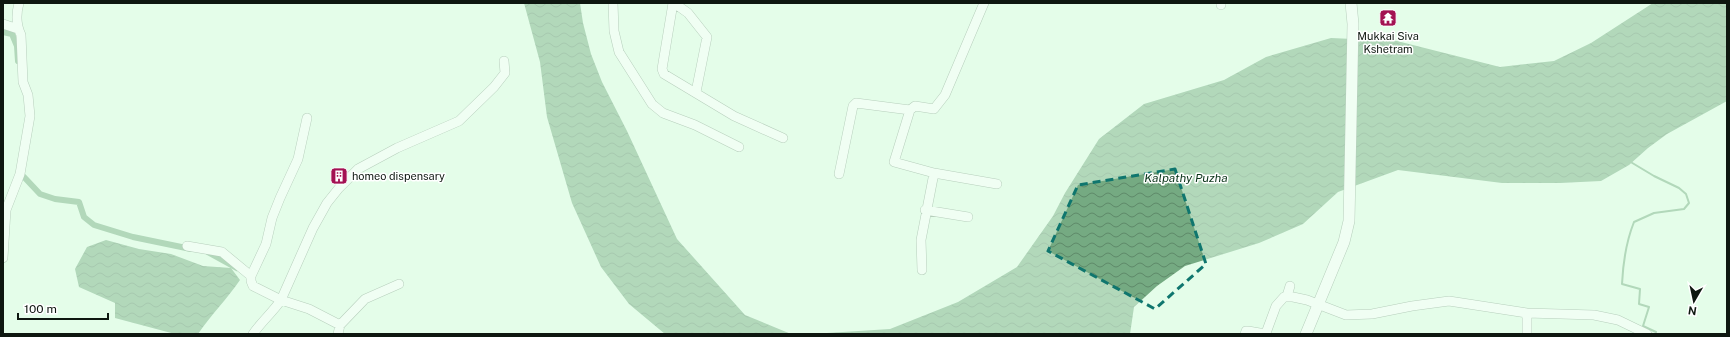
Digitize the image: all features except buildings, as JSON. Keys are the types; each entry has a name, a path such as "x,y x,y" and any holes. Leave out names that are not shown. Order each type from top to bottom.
{"main road":[{"path":"1306,334 1344,242 1349,221 1353,24 1351,3"}],"street":[{"path":"3,258 6,210 20,174 30,116 30,108 23,82 21,35 18,29 17,11 19,3"},
{"path":"613,3 614,31 619,52 652,104 663,113 694,125 739,147"},
{"path":"696,92 706,36 688,13 673,3 662,69 664,74 734,116 783,138"},
{"path":"984,3 945,95 934,109 915,106 910,110 894,162 934,173 997,184"},
{"path":"3,24 18,29"},
{"path":"252,334 281,300 313,228 327,203 340,188 358,169 397,148 459,121 485,97 505,73 504,62"},
{"path":"839,174 853,106 856,102 910,110"},
{"path":"307,118 298,159 280,198 272,218 266,244 251,276 253,286 281,300 309,309 339,329 365,299 399,284"},
{"path":"922,270 921,240 925,210 934,173"},
{"path":"925,210 968,218"},
{"path":"187,246 222,252 251,276"},
{"path":"1245,334 1246,332 1251,331 1262,334 1266,333 1276,306 1284,297 1287,296 1290,286"},
{"path":"1284,297 1293,297 1319,304 1346,315 1372,314 1412,306 1449,301 1527,313 1594,315 1618,320 1647,334"},
{"path":"1527,313 1527,334"}],"highlighted area":[{"path":"1175,169 1206,264 1155,309 1048,251 1078,185"}],"water":[{"path":"524,3 580,3 583,23 591,54 602,82 627,131 677,239 745,315 791,334 665,334 629,304 601,267 572,203 547,117 540,62"},
{"name":"Kalpathy Puzha","path":"1653,3 1727,3 1727,101 1667,134 1629,165 1601,181 1502,183 1398,170 1338,192 1303,224 1259,243 1185,266 1157,286 1134,307 1130,334 811,334 890,329 958,302 1017,267 1053,216 1065,193 1099,139 1144,104 1224,80 1266,57 1331,38 1397,41 1500,67 1554,61 1591,43"},
{"path":"106,240 139,249 171,254 203,266 231,268 240,280 198,334 175,334 115,318 115,303 79,287 75,269 87,247"}],"waterway":[{"path":"3,32 12,34 17,46 18,61"},
{"path":"1629,161 1654,176 1679,188 1686,194 1689,203 1684,209 1654,213 1634,222 1629,237 1624,260 1622,284 1640,289 1639,304 1649,307 1643,326 1656,332"},
{"path":"24,177 40,194 55,199 79,202 84,217 94,225 133,237 191,249"},
{"path":"208,252 237,268"}],"place":[{"name":"Mukkai Siva Kshetram","path":"1388,18"},
{"name":"homeo dispensary","path":"339,176"}]}
